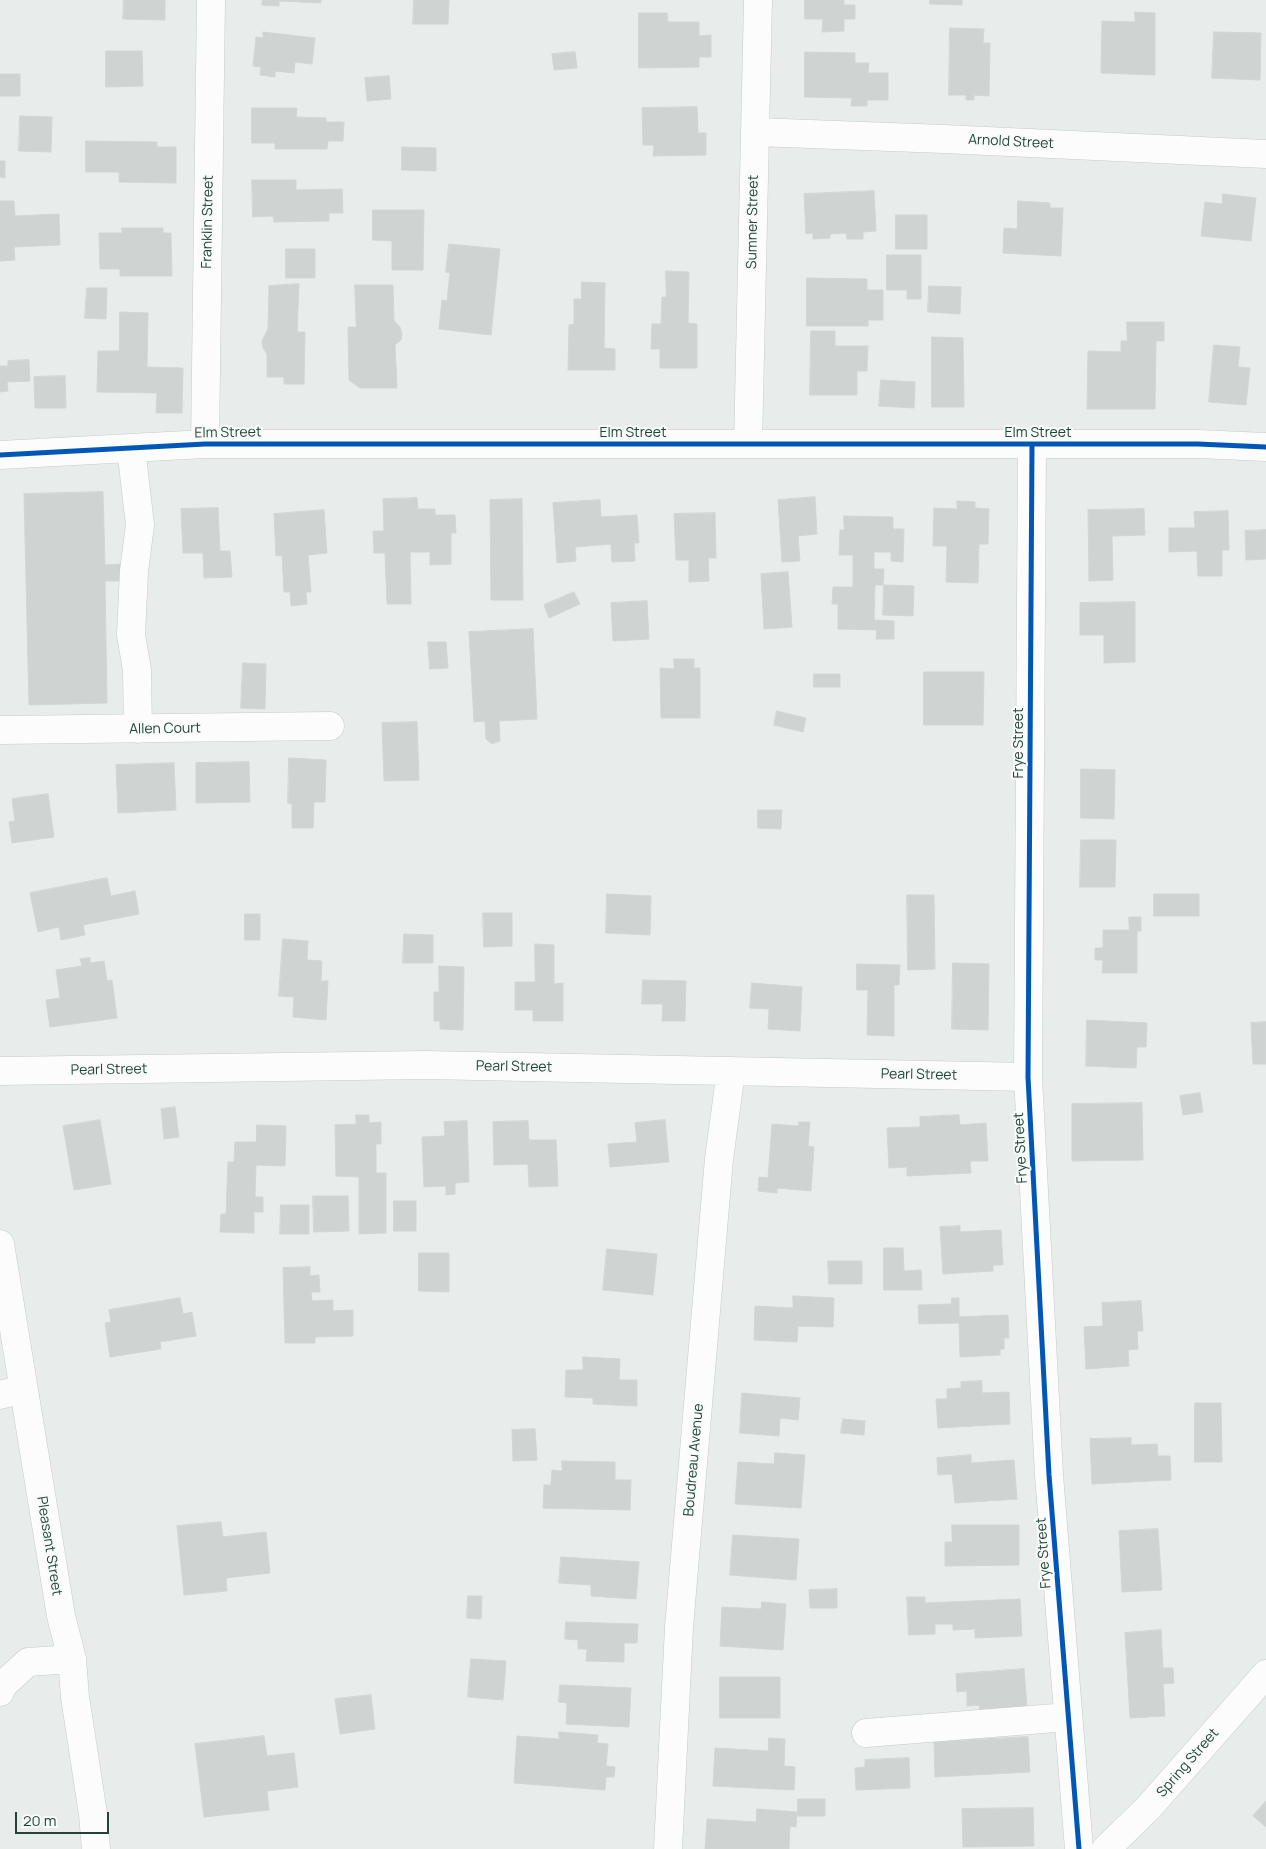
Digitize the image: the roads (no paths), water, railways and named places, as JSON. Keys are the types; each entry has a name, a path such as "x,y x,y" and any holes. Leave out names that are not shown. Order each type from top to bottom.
{"street":[{"name":"Franklin Street","path":"206,444 211,0"},
{"name":"Sumner Street","path":"748,444 758,0"},
{"name":"Arnold Street","path":"756,132 1266,154"},
{"name":"Elm Street","path":"0,455 206,444 1198,444 1266,447"},
{"name":"Frye Street","path":"1032,445 1028,1077 1049,1475 1078,1849"},
{"path":"132,448 140,525 134,571 131,635 137,670 138,729"},
{"name":"Allen Court","path":"0,730 330,726"},
{"name":"Pearl Street","path":"0,1071 424,1066 1028,1077"},
{"name":"Boudreau Avenue","path":"668,1849 679,1626 719,1159 731,1071"},
{"name":"Pleasant Street","path":"0,1244 12,1392 72,1659 75,1697 92,1804 96,1849"},
{"path":"0,1692 3,1685 28,1662 72,1659"},
{"name":"Spring Street","path":"1106,1849 1149,1808 1266,1674"},
{"path":"866,1734 1068,1717"}]}
